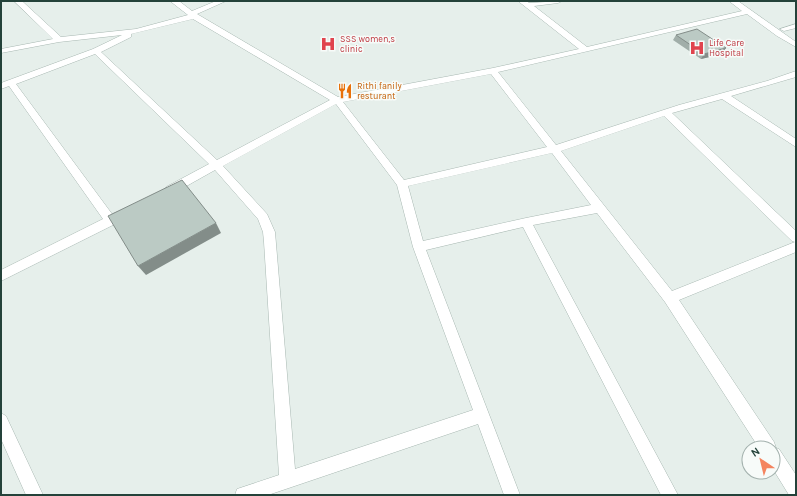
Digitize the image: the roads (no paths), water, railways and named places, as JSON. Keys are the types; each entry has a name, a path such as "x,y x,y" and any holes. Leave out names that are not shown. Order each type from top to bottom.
{"street":[{"path":"18,1 59,40"},
{"path":"174,1 193,15 337,100 402,184 419,247 512,495"},
{"path":"1,51 59,40 136,31 193,15 222,1"},
{"path":"524,3 558,1"},
{"path":"733,1 772,31 796,45"},
{"path":"524,3 585,49"},
{"path":"160,195 217,166 337,100 493,71 748,12"},
{"path":"757,18 784,29 796,36"},
{"path":"784,29 796,26"},
{"path":"1,86 96,51 136,31"},
{"path":"96,51 217,166 263,217 269,232 288,480"},
{"path":"493,71 670,298 763,440"},
{"path":"402,184 555,149 666,113 796,74"},
{"path":"11,83 111,221"},
{"path":"724,96 796,144"},
{"path":"666,113 796,238"},
{"path":"419,247 526,222 600,208"},
{"path":"1,276 132,210"},
{"path":"526,222 670,495"},
{"path":"670,298 796,247"},
{"path":"243,495 482,415"},
{"path":"1,421 35,495"},
{"path":"781,467 796,490"}],"place":[{"name":"SSS women,s clinic","path":"328,44"},
{"name":"Life Care Hospital","path":"697,48"},
{"name":"Rithi fanily resturant","path":"345,91"}]}
